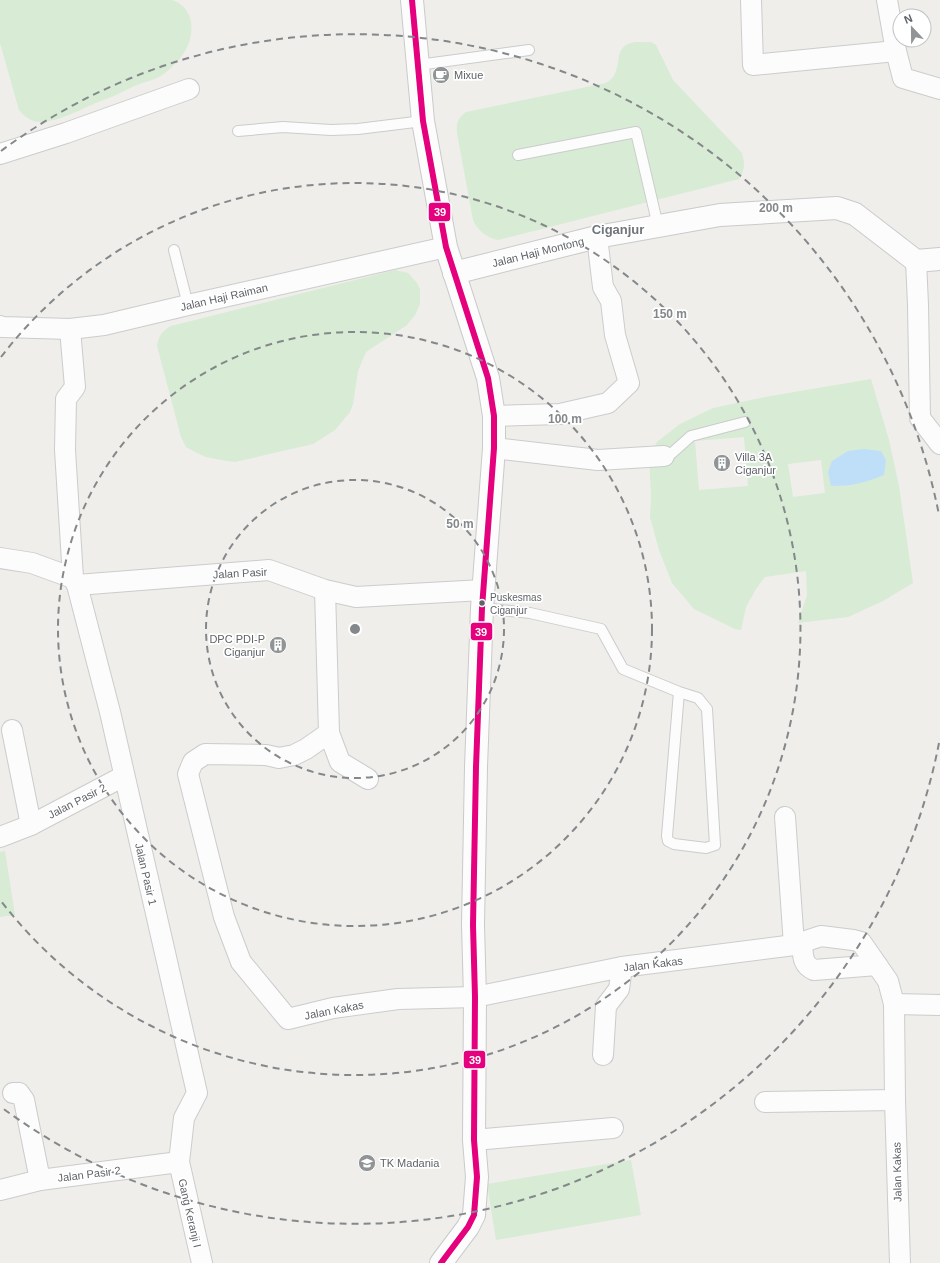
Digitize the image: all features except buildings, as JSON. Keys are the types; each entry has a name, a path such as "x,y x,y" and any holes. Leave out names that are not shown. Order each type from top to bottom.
{"main road":[{"path":"415,0 422,121 446,247 488,378 494,416 494,448 483,599 476,767 473,925 475,997 474,1140 477,1177 474,1215 468,1227 441,1263"},
{"name":"Jalan Haji Montong","path":"454,273 597,237 720,215 837,208 855,214 916,261"},
{"path":"916,261 940,259"}],"street":[{"path":"751,0 753,65 896,51"},
{"path":"887,0 896,51 903,78 940,89"},
{"path":"0,154 66,133 189,89"},
{"path":"494,416 560,414 608,403 629,383 615,334 611,300 603,287 597,237"},
{"name":"Jalan Haji Raiman","path":"0,326 70,329 104,325 446,247"},
{"path":"916,261 920,418 940,444"},
{"name":"Jalan Pasir 1","path":"70,329 75,387 66,399 66,450 75,581 110,712 197,1093 184,1118 179,1162"},
{"path":"494,448 598,460 664,456"},
{"name":"Jalan Pasir","path":"0,558 32,563 75,581 269,570 325,590 356,597 483,599"},
{"path":"325,590 329,733 340,762 368,779"},
{"path":"12,730 31,825"},
{"name":"Jalan Kakas","path":"329,733 306,750 294,755 279,758 266,755 205,754 193,762 188,774 224,917 241,962 288,1019 333,1008 398,1000 475,997 622,967 800,949 821,936 861,942 888,981 894,1004 895,1100 900,1263"},
{"name":"Jalan Pasir 2","path":"0,837 31,825 124,776"},
{"path":"785,817 800,949 808,968 814,970 877,965"},
{"path":"603,1055 606,1006 619,989 622,967"},
{"path":"894,1004 940,1005"},
{"path":"13,1093 19,1093 24,1100 40,1180"},
{"path":"765,1102 895,1100"},
{"path":"474,1140 613,1128"},
{"name":"Jalan Pasir 2","path":"0,1190 40,1180 179,1162"},
{"name":"Gang Keranji I","path":"179,1162 202,1263"}],"lane":[{"path":"418,64 529,50"},
{"path":"238,131 283,127 331,130 358,129 422,121"},
{"path":"518,156 636,132 658,226"},
{"path":"174,250 188,305"},
{"path":"664,456 672,453 691,436 745,422"},
{"path":"483,599 530,613 601,629 623,669 679,692 698,698 706,709 715,845 706,848 674,844 668,841 667,836 679,692"}],"green space":[{"path":"0,0 172,0 182,5 189,14 191,22 190,37 181,57 171,68 159,77 134,86 66,116 55,120 36,122 19,110 0,43"},
{"path":"636,42 651,42 656,45 673,80 742,153 744,167 739,179 498,240 483,233 473,220 457,133 457,124 461,116 466,112 606,83 616,72 622,48 628,44"},
{"path":"395,270 408,273 417,283 420,289 420,304 415,315 407,325 366,352 358,371 353,404 350,412 335,430 313,444 235,462 206,457 186,447 181,437 157,346 161,334 165,330 171,326"},
{"path":"871,379 889,440 899,486 913,583 883,601 848,617 798,623 807,595 806,571 765,577 746,607 741,630 735,629 694,609 672,583 659,550 650,517 651,496 649,456 657,442 680,424 713,408 765,397","holes":["744,437 748,486 699,490 695,441","821,460 825,493 793,497 788,464"]},
{"path":"5,851 15,915 0,917 0,852"},
{"path":"631,1160 641,1215 496,1240 487,1184"}],"water":[{"path":"864,449 881,451 886,460 884,475 858,484 831,486 828,472 832,461 848,451"}],"transit line":[{"name":"39","path":"412,0 423,121 446,247 488,378 494,416 494,448 482,608 476,767 473,925 475,997 474,1140 477,1177 474,1215 468,1227 441,1263"}],"place":[{"name":"Mixue","path":"441,75"},
{"name":"Villa 3A Ciganjur","path":"722,463"},
{"name":"Puskesmas Ciganjur","path":"482,603"},
{"name":"DPC PDI-P Ciganjur","path":"278,645"},
{"name":"TK Madania","path":"367,1163"}],"district":[{"name":"Ciganjur","path":"618,229"}]}
